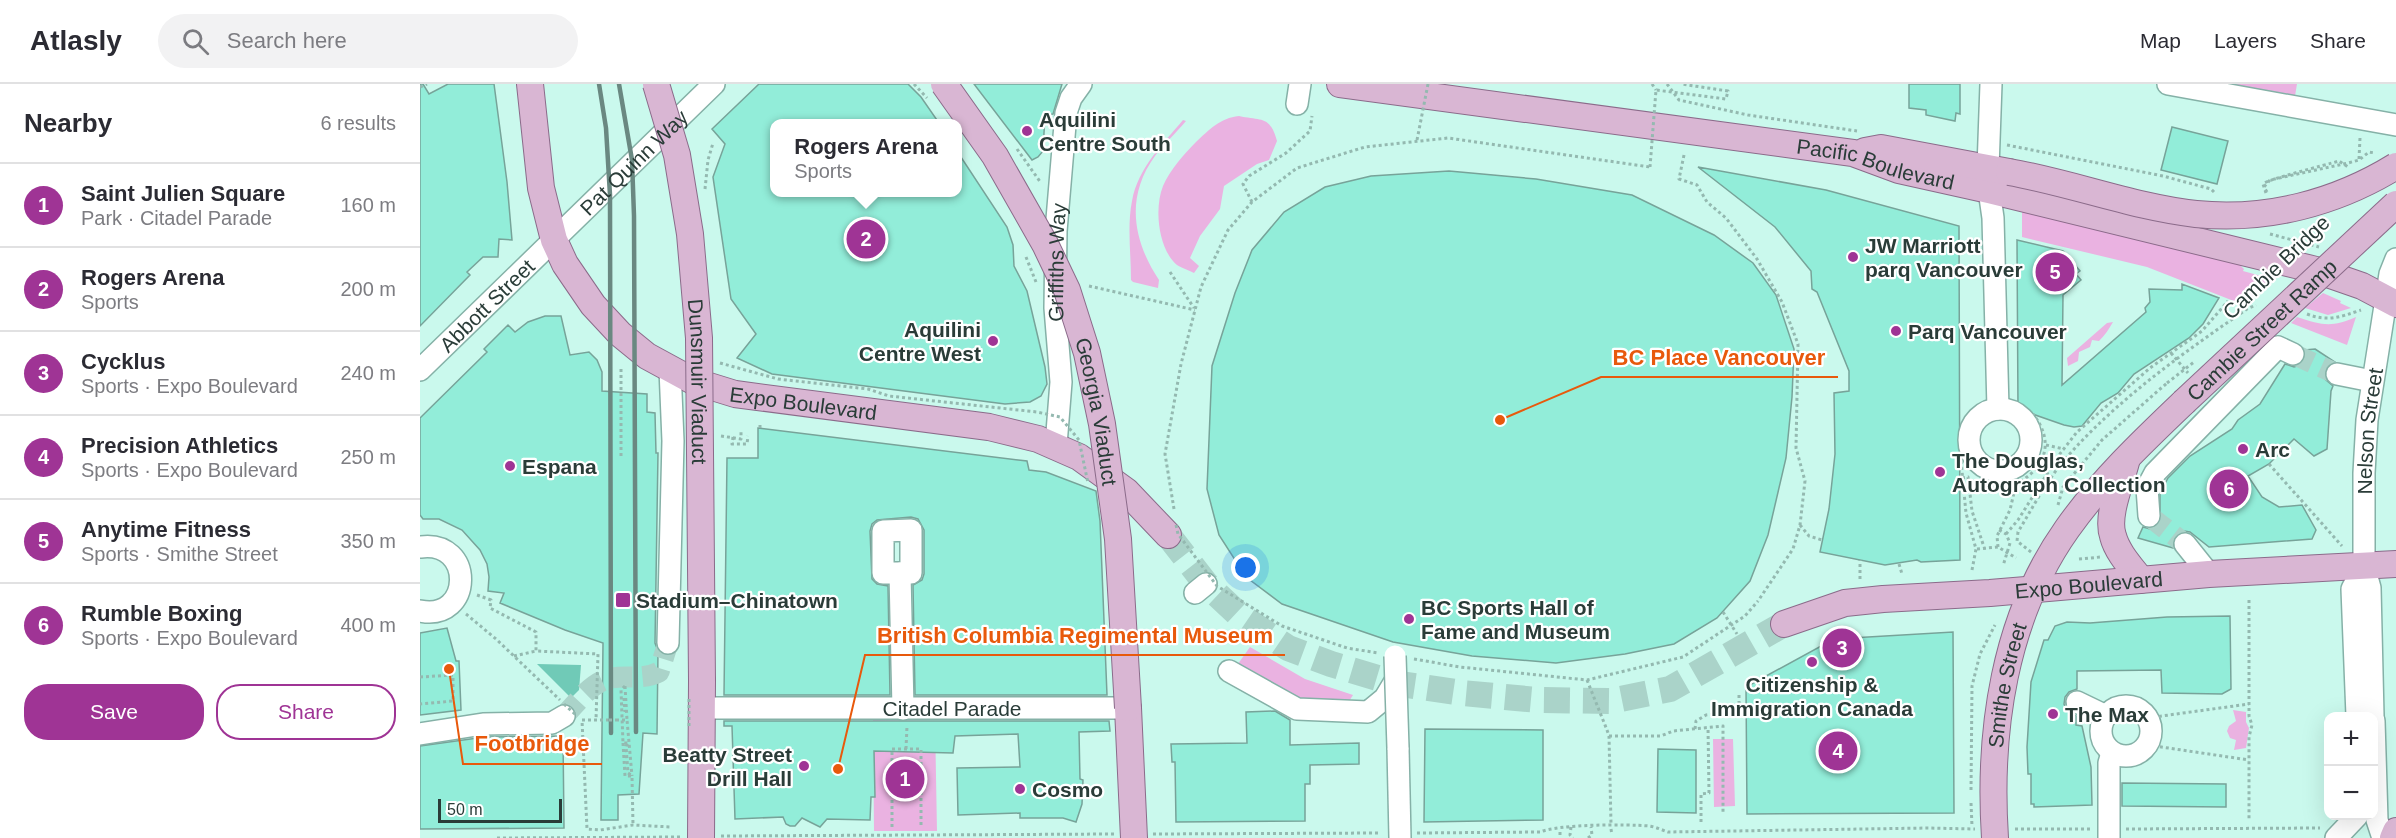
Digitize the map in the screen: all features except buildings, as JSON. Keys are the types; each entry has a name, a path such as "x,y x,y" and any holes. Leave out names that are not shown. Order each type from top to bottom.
{"main road":[{"name":"Expo Boulevard","path":"530,84 540,188 554,240 580,288 601,315 630,343 693,381 735,394 989,427 1021,433 1056,445 1079,457 1126,491 1172,530"},
{"name":"Dunsmuir Viaduct","path":"656,84 677,155 690,234 699,338 702,681 710,714 711,837"},
{"name":"Georgia Viaduct","path":"944,84 995,156 1045,244 1067,290 1087,353 1102,424 1118,539 1118,708 1131,777 1134,838"},
{"name":"Pacific Boulevard","path":"1340,84 1858,142 1995,176"},
{"path":"1995,176 2169,209 2222,215 2249,215 2302,207 2353,190 2396,166"},
{"path":"1995,176 2316,270 2362,286 2391,301"},
{"name":"Cambie Street Ramp","path":"2127,456 2396,204"},
{"path":"2127,456 2112,513 2111,528 2116,544 2141,580"},
{"name":"Smithe Street","path":"1993,832 1996,720 2007,666 2032,589 2067,528 2127,456"},
{"name":"Expo Boulevard","path":"1784,624 1845,603 2209,574 2396,564"},
{"path":"2393,838 2396,831"}],"street":[{"name":"Pat Quinn Way","path":"554,240 714,84"},
{"name":"Griffiths Way","path":"1056,445 1061,382 1054,308 1056,231 1066,113 1071,98 1081,84"},
{"path":"1991,84 1995,176 1993,218 1998,409"},
{"path":"2168,84 2396,125"},
{"name":"Abbott Street","path":"420,370 554,240"},
{"name":"Nelson Street","path":"2373,712 2370,588 2364,566 2364,474 2372,381 2391,301 2390,274 2396,259"},
{"path":"2149,516 2147,488 2155,473 2278,347 2293,354"},
{"path":"668,643 673,441 670,369"},
{"path":"2337,374 2372,381"},
{"path":"2185,544 2209,574"},
{"path":"420,547 435,547 450,554 459,568 461,584 455,599 449,605 434,612 420,611"},
{"name":"Nelson Street","path":"2357,712 2352,589 2364,566"},
{"path":"900,573 905,718"},
{"path":"1395,656 1400,835"},
{"path":"1229,671 1297,709 1368,712 1385,698 1394,683"},
{"path":"2077,702 2106,716"},
{"path":"2126,706 2140,710 2147,718 2152,730 2148,745 2142,751 2127,757 2112,753 2106,747 2100,732 2106,716 2111,711 2126,706"},
{"name":"Citadel Parade","path":"710,714 905,718 1118,708"},
{"path":"420,734 483,724 552,723 568,712"},
{"path":"2109,833 2109,763 2112,753"},
{"path":"2375,766 2377,820 2383,838"},
{"path":"2330,833 2351,820"}],"path":[{"path":"420,87 427,84"},
{"path":"1418,140 1428,84"},
{"path":"1171,491 1165,454 1181,364 1201,287 1228,230 1252,202 1297,168 1365,147 1418,140 1448,138 1473,140 1650,167 1656,90 1652,84"},
{"path":"1667,84 1679,100 1858,142"},
{"path":"1656,90 1726,99 1728,92 1681,84"},
{"path":"2359,160 2360,138"},
{"path":"706,194 708,160 713,143"},
{"path":"1252,202 1242,184 1249,176 1286,153"},
{"path":"1172,530 1178,534 1217,586 1281,626 1347,648 1460,667 1587,680 1683,657 1745,615 1758,601 1793,549 1800,525 1805,481 1796,448 1798,344 1782,302 1757,259 1726,218 1707,202 1697,185 1679,179 1683,155"},
{"path":"2340,173 2349,168 2339,161 2306,172 2265,181 2263,188 2267,194 2272,194 2264,187 2270,180 2348,163"},
{"name":"Cambie Bridge","path":"2317,250 2325,242"},
{"path":"1170,272 1195,310"},
{"path":"1108,291 1195,310"},
{"path":"2006,534 2064,449 2098,412 2150,368 2202,331 2228,301"},
{"name":"Cambie Bridge","path":"2250,313 2258,305"},
{"path":"2032,553 2017,541 2018,532 2065,459 2108,417 2168,365 2247,309"},
{"path":"2063,487 2114,427 2194,362"},
{"path":"720,363 778,378 868,389 889,396 1037,412 1060,417 1079,440 1089,488"},
{"path":"621,369 621,458"},
{"path":"1998,547 1997,536 2010,510 2016,484 2035,471 2046,445 2040,422 2033,414"},
{"path":"760,423 760,428"},
{"path":"720,436 741,438 741,432"},
{"path":"733,437 732,444 747,444 748,436"},
{"path":"2046,445 2064,449"},
{"path":"1961,461 1966,513 1976,549 1972,570"},
{"path":"2270,464 2342,546"},
{"path":"1962,478 1968,477 1972,511 1984,547"},
{"path":"1800,525 1809,536 1822,540"},
{"path":"1999,530 2006,534 2010,543 2003,566"},
{"path":"1976,549 1998,547 2016,558"},
{"path":"2072,556 2079,559 2078,566"},
{"path":"1860,560 1860,579"},
{"path":"1899,564 1902,574"},
{"path":"477,594 491,600 490,608 536,632 536,651"},
{"path":"2249,600 2249,716 2252,725 2249,737 2249,819"},
{"path":"1723,612 1737,634"},
{"path":"466,614 514,656 568,712"},
{"name":"Smithe Street","path":"1993,832 1971,811 1972,686 1980,654 1995,626"},
{"path":"514,656 536,651 598,654 596,720"},
{"path":"420,677 453,675 453,701 420,704"},
{"path":"1587,680 1609,736 1611,824"},
{"path":"632,776 625,776 622,743 621,690 625,686 632,776 633,825"},
{"path":"1695,729 1696,721 1706,715 1739,711 1739,694"},
{"path":"2147,718 2249,704"},
{"path":"905,718 906,749"},
{"path":"627,720 582,720 587,829 600,830 633,825 671,827"},
{"path":"1609,736 1661,736 1673,731 1723,726 1723,814"},
{"path":"1701,822 1701,794 1709,793 1708,727"},
{"path":"622,743 629,743"},
{"path":"2148,745 2249,760"},
{"path":"892,828 892,749 921,749 921,827"},
{"path":"1170,834 1400,835 1540,832 1552,827 1651,826 1668,832 1967,829"},
{"path":"1570,827 1570,835 1573,838"},
{"path":"1588,838 1592,835 1591,827"},
{"path":"1560,829 1560,835"},
{"path":"1611,829 1612,835"},
{"path":"1993,832 2330,833"},
{"path":"711,837 1108,834"},
{"path":"497,838 668,837"}],"shaded area":[{"path":"2226,84 2297,84 2295,96"},
{"path":"1239,116 1268,123 1277,141 1269,160 1257,164 1224,186 1220,209 1200,236 1190,258 1199,266 1194,273 1177,265 1166,249 1158,216 1160,195 1173,168 1196,142 1220,122"},
{"path":"1183,120 1186,121 1155,156 1145,172 1136,203 1138,234 1143,250 1159,280 1158,288 1131,280 1129,230 1132,201 1145,167"},
{"path":"2022,209 2235,260 2244,269 2243,271 2272,279 2244,305 2147,267 2022,237"},
{"path":"2323,293 2351,308 2328,315 2305,308"},
{"path":"2297,317 2313,322 2333,324 2356,317 2347,345 2291,323"},
{"path":"2113,322 2099,341 2092,340 2090,347 2079,352 2078,361 2068,366 2067,358 2107,323"},
{"path":"1250,647 1305,679 1353,695 1346,706 1260,698 1245,692 1228,678"},
{"path":"537,664 581,665 579,690 571,698"},
{"path":"2233,710 2246,712 2246,722 2249,728 2246,748 2234,750 2236,740 2230,738 2227,731 2229,726 2236,721"},
{"path":"873,720 935,721 937,831 874,831"},
{"path":"1713,739 1733,739 1735,806 1714,807"}],"tunnel":[{"path":"2293,354 2337,374"},
{"path":"2149,516 2185,544"},
{"path":"1168,535 1206,584 1238,614 1288,648 1394,683 1462,693 1538,700 1610,701 1670,689 1784,624"},
{"path":"564,716 589,690 607,679 646,676 659,672 668,643"}],"railway":[{"path":"599,84 606,128 610,195 611,733"},
{"path":"619,84 632,160 634,216 636,732"}],"place":[{"name":"Aquilini Centre South","path":"1027,131"},
{"name":"Rogers Arena","path":"866,239"},
{"name":"JW Marriott parq Vancouver","path":"1853,257"},
{"name":"Anytime Fitness","path":"2055,272"},
{"name":"Parq Vancouver","path":"1896,331"},
{"name":"Aquilini Centre West","path":"993,341"},
{"name":"BC Place Vancouver","path":"1500,420"},
{"name":"Arc","path":"2243,449"},
{"name":"Espana","path":"510,466"},
{"name":"The Douglas, Autograph Collection","path":"1940,472"},
{"name":"Rumble Boxing","path":"2229,489"},
{"name":"Stadium–Chinatown","path":"623,600"},
{"name":"BC Sports Hall of Fame and Museum","path":"1409,619"},
{"name":"Cycklus","path":"1842,648"},
{"name":"Citizenship & Immigration Canada","path":"1812,662"},
{"name":"Footbridge","path":"449,669"},
{"name":"The Max","path":"2053,714"},
{"name":"Precision Athletics","path":"1838,751"},
{"name":"Beatty Street Drill Hall","path":"804,766"},
{"name":"British Columbia Regimental Museum","path":"838,769"},
{"name":"Saint Julien Square","path":"905,779"},
{"name":"Cosmo","path":"1020,789"}]}
